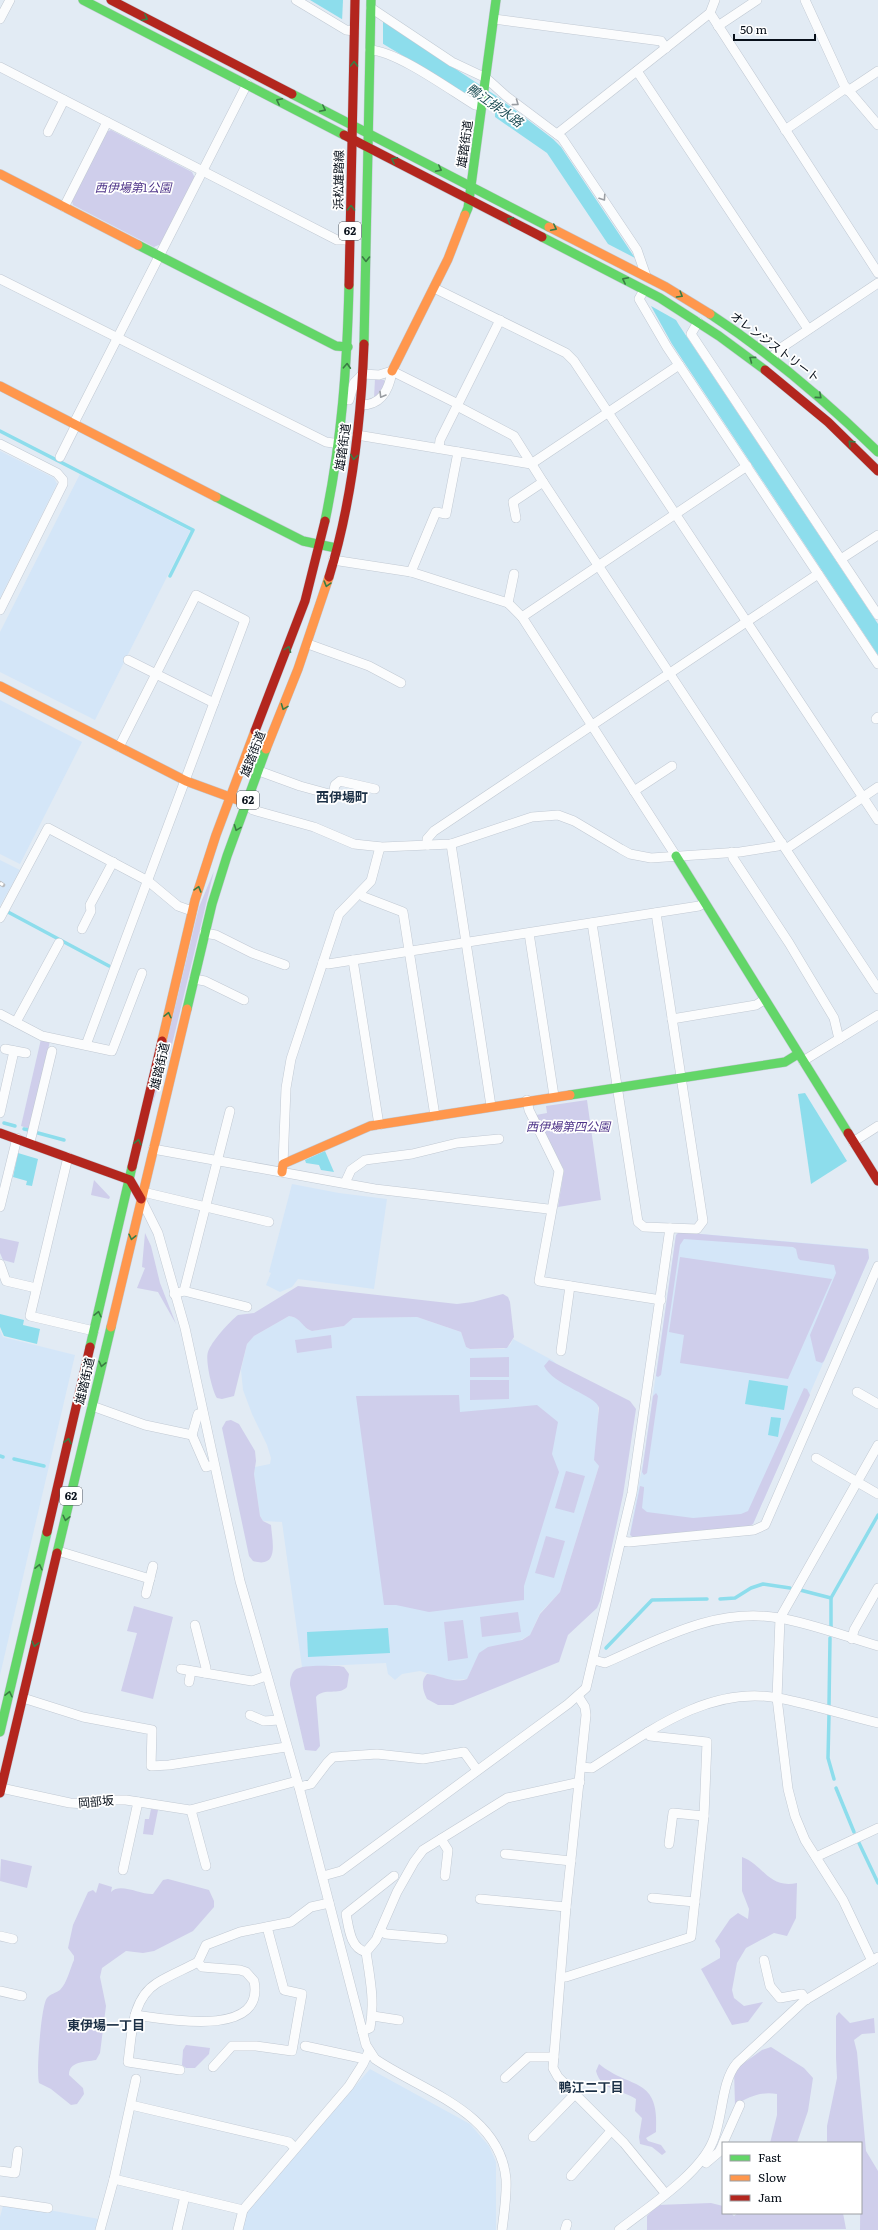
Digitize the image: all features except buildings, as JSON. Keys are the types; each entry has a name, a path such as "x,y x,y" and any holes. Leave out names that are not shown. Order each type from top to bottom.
{"street":[{"path":"0,19 10,0"},
{"name":"オレンジストリート","path":"83,0 660,298 736,347 790,389 835,429 878,471"},
{"name":"オレンジストリート","path":"111,0 646,276 705,311 772,358 828,404 878,452"},
{"path":"296,0 346,30 355,30"},
{"name":"雄踏街道","path":"1,1791 204,933 224,862 308,644 333,560 351,481 360,405 370,405 379,401 390,382 392,372 434,288 460,231 469,199 496,0"},
{"path":"558,134 710,14 715,0"},
{"path":"718,26 757,0"},
{"path":"805,0 837,73 847,90 878,125"},
{"name":"浜松雄踏線","path":"341,433 348,347 355,1"},
{"path":"371,6 452,62 506,96 558,134 566,143 638,250 646,276"},
{"name":"62","path":"360,405 363,374 371,6"},
{"path":"710,14 878,273"},
{"path":"494,19 661,41 666,48"},
{"path":"370,50 378,51 397,58 474,105 482,105"},
{"path":"0,68 336,240 350,240"},
{"path":"637,71 808,329"},
{"path":"785,130 878,71"},
{"path":"60,457 117,339 247,84"},
{"path":"48,132 64,100"},
{"path":"64,207 107,122"},
{"path":"0,174 336,346 348,347"},
{"path":"0,279 117,339 326,442 340,444"},
{"path":"772,358 778,350 878,283"},
{"path":"434,288 500,320 570,357 676,514 878,820"},
{"path":"644,290 639,299 679,364 878,664"},
{"path":"439,448 440,440 500,320"},
{"path":"698,322 691,334 878,615"},
{"path":"357,435 531,464 679,364"},
{"path":"341,433 352,389 358,378 363,374 379,375 392,372 514,436 598,566 878,989"},
{"path":"0,386 303,542 336,548"},
{"name":"雄踏街道","path":"0,1732 192,911 208,856 297,625 320,545 341,433"},
{"path":"0,444 57,473 63,480 63,484 0,610"},
{"path":"411,572 436,512 446,514 458,452"},
{"path":"522,617 747,466"},
{"path":"516,518 513,502 543,482"},
{"path":"841,559 878,535"},
{"path":"333,560 411,572 508,604 522,617 676,856 764,1000 878,1181"},
{"path":"508,604 514,574"},
{"path":"428,845 428,839 434,830 818,574"},
{"path":"86,1046 245,620 196,595 119,747"},
{"path":"308,644 369,666 401,683"},
{"path":"128,660 214,703"},
{"path":"0,686 186,781 246,803 253,810 314,828 354,844 380,846 451,844 532,817 549,814 558,815 574,821 630,854 651,858 732,852 784,846 878,787"},
{"path":"634,791 672,766"},
{"path":"259,771 300,786 332,795 335,786 340,782 375,789"},
{"path":"0,918 48,828 148,881 178,906 192,911"},
{"path":"451,844 491,1106"},
{"path":"283,1168 288,1073 339,914 371,881 380,853 380,846"},
{"path":"732,852 733,858 789,943 834,1018 839,1039"},
{"path":"82,929 91,911 90,904 113,862"},
{"path":"360,893 364,897 404,912 435,1116"},
{"path":"323,962 328,964 529,933 699,906 704,903"},
{"path":"592,923 638,1222 644,1227 696,1229 703,1221 656,912"},
{"path":"204,933 216,936 285,965"},
{"path":"529,933 554,1096"},
{"path":"16,1022 59,943"},
{"path":"353,960 379,1125"},
{"path":"0,1014 42,1036 112,1051 142,973"},
{"path":"194,979 205,982 244,1000"},
{"path":"672,1019 756,1005 764,1000"},
{"path":"153,1149 266,1171 283,1168 359,1130 379,1125 527,1100 785,1062 801,1058 839,1039 878,1015"},
{"path":"0,1112 10,1050 26,1053"},
{"path":"30,1142 52,1051"},
{"path":"49,1063 59,1066"},
{"path":"527,1100 528,1110 560,1171 539,1281 660,1300"},
{"path":"184,1291 230,1111"},
{"path":"853,1142 878,1126"},
{"path":"0,1134 30,1142 130,1180 142,1196 158,1232 174,1294 185,1328 237,1571 286,1747 298,1784 362,2030 367,2055 349,2086 243,2210 238,2230"},
{"path":"0,1207 17,1138"},
{"path":"345,1183 351,1170 365,1160 412,1154 457,1143 499,1139"},
{"path":"68,1157 30,1316 94,1331"},
{"path":"283,1168 375,1189 548,1209"},
{"path":"142,1196 269,1222"},
{"path":"323,1876 341,1871 578,1696 589,1683 622,1541 636,1470 670,1228"},
{"path":"0,1264 6,1281 36,1288"},
{"path":"622,1541 629,1542 754,1530 765,1525 878,1266"},
{"path":"561,1351 570,1286"},
{"path":"174,1294 184,1291 247,1307"},
{"path":"857,1392 878,1404"},
{"path":"92,1406 145,1425 192,1435"},
{"path":"203,1413 198,1414 192,1435 206,1467 214,1465"},
{"path":"619,2230 690,2172 702,2160 714,2140 733,2067 806,2000 875,1959 837,1890 799,1828 791,1803 777,1698 780,1618 878,1445"},
{"path":"816,1458 878,1494"},
{"path":"58,1551 150,1579"},
{"path":"146,1594 153,1566"},
{"path":"852,1639 854,1630 878,1588"},
{"path":"594,1660 604,1663 683,1629 713,1620 744,1616 780,1618 878,1646"},
{"path":"195,1625 206,1668 205,1673"},
{"path":"181,1669 252,1680 266,1676"},
{"path":"189,1682 191,1671"},
{"path":"578,1696 585,1707 586,1715 566,1907 554,2057 555,2073 574,2094 624,2143 665,2193"},
{"path":"581,1767 592,1768 648,1732 687,1711 712,1703 751,1697 777,1698 878,1723"},
{"path":"23,1698 83,1717 152,1730 151,1766 169,1765 286,1747"},
{"path":"250,1715 264,1721 279,1720"},
{"path":"561,1977 566,1977 691,1937 704,1816 707,1742 650,1736 648,1732"},
{"path":"206,1866 191,1810 298,1784 310,1784 330,1760 338,1757 377,1754 423,1759 464,1752 477,1770"},
{"path":"362,2030 370,2028 372,2016 372,1990 366,1952 376,1940 414,1862 423,1850 507,1798 580,1782"},
{"name":"岡部坂","path":"1,1791 70,1803 86,1804 102,1800 126,1800 191,1810"},
{"path":"123,1870 138,1802"},
{"path":"669,1844 673,1813 704,1816"},
{"path":"816,1857 878,1828"},
{"path":"441,1839 448,1850 445,1876"},
{"path":"506,1854 571,1861"},
{"path":"366,1952 360,1950 353,1941 346,1914 394,1876"},
{"path":"652,1898 695,1902"},
{"path":"480,1899 566,1907"},
{"path":"180,2070 128,2062 135,2016 139,2003 150,1989 198,1962 202,1951 211,1942 240,1932 291,1922 311,1907 329,1903"},
{"path":"213,2067 232,2046 256,2046 292,2051 302,1994 284,1990 267,1927"},
{"path":"380,1931 386,1934 443,1939"},
{"path":"0,1936 13,1939"},
{"path":"764,1960 770,1986 780,1998 802,1994 806,2000"},
{"path":"135,2016 188,2022 223,2021 241,2013 251,2005 255,1993 254,1981 251,1976 240,1970 202,1967 198,1962"},
{"path":"0,1991 22,1996"},
{"path":"372,2016 399,2020"},
{"path":"305,2046 367,2055 471,2116 486,2131 497,2148 505,2172 506,2188 502,2230"},
{"path":"505,2078 528,2057 554,2057"},
{"path":"100,2230 114,2179 136,2079"},
{"path":"533,2137 574,2094"},
{"path":"131,2105 289,2142 295,2148"},
{"path":"723,2142 740,2105"},
{"path":"571,2176 611,2131"},
{"path":"702,2160 706,2162 719,2152 722,2145"},
{"path":"0,2171 15,2173 18,2151"},
{"path":"114,2179 243,2210"},
{"path":"177,2230 185,2196"},
{"path":"0,2201 48,2208"}],"shaded area":[{"path":"0,451 54,478 57,484 0,598"},
{"path":"80,474 190,531 95,720 0,672 0,632"},
{"path":"0,700 82,742 20,864 0,854"},
{"path":"0,860 20,870 0,906"},
{"path":"292,1184 339,1193 387,1199 374,1289 298,1279 292,1287 280,1292 266,1285 271,1273 269,1272"},
{"path":"679,1232 863,1248 868,1249 869,1258 753,1524 632,1537 630,1533 644,1457 676,1235"},
{"path":"289,1316 300,1319 307,1329 312,1331 344,1326 353,1318 417,1317 461,1332 466,1347 470,1349 504,1349 510,1345 513,1339 552,1360 584,1388 598,1405 599,1466 560,1592 540,1613 530,1635 474,1664 467,1679 450,1680 420,1671 402,1674 395,1680 388,1674 386,1663 302,1667 282,1522 263,1521 260,1516 254,1474 255,1467 270,1464 271,1458 267,1445 252,1414 243,1390 241,1370 247,1344 254,1336"},
{"path":"0,1330 3,1337 75,1355 0,1675"},
{"path":"370,2069 470,2124 489,2146 496,2162 496,2230 242,2230 247,2210"},
{"path":"4,2202 99,2219 96,2230 0,2230 0,2217"}],"green space":[{"name":"西伊場第1公園","path":"111,130 192,172 195,178 161,244 154,247 73,205 71,198 105,132"},
{"path":"375,379 384,380 385,382 380,394 374,398"},
{"path":"214,871 170,1053 151,1108 199,907"},
{"path":"41,1039 50,1041 30,1129 21,1126"},
{"name":"西伊場第四公園","path":"587,1100 601,1200 558,1207 564,1170 536,1115 547,1113 546,1106"},
{"path":"94,1180 110,1197 109,1199 91,1195"},
{"path":"679,1232 868,1249 869,1258 824,1361 822,1363 816,1361 810,1335 836,1273 834,1265 800,1260 796,1249 793,1247 684,1239 680,1245 661,1375 658,1377 656,1376 676,1235"},
{"path":"145,1233 151,1246 160,1283 176,1324 158,1292 137,1288 145,1268 142,1267"},
{"path":"0,1238 19,1242 14,1263 3,1260 0,1253"},
{"path":"680,1257 832,1279 788,1379 680,1363 684,1335 669,1332"},
{"path":"298,1286 457,1304 473,1302 503,1294 508,1297 510,1302 514,1337 507,1348 470,1349 466,1347 461,1332 417,1317 353,1318 344,1326 312,1331 306,1328 297,1319 289,1316 254,1336 247,1344 234,1396 222,1399 217,1398 213,1389 207,1356 217,1337 238,1315 254,1313"},
{"path":"331,1335 332,1348 297,1353 295,1340"},
{"path":"509,1357 509,1377 470,1377 470,1358"},
{"path":"549,1360 630,1401 636,1409 623,1495 600,1601 597,1608 568,1635 559,1662 453,1705 438,1705 427,1699 424,1693 423,1680 427,1674 451,1680 467,1679 479,1653 488,1647 522,1640 530,1635 540,1614 560,1592 599,1466 594,1460 599,1408 591,1399 556,1379 549,1373 544,1366"},
{"path":"470,1380 509,1380 509,1399 470,1400"},
{"path":"804,1388 807,1389 810,1395 753,1524 750,1526 634,1538 630,1535 640,1486 644,1487 642,1508 647,1512 693,1518 741,1514 748,1511"},
{"path":"656,1393 658,1396 647,1473 644,1475 642,1472 653,1396"},
{"path":"459,1395 460,1412 537,1405 558,1422 552,1454 559,1472 524,1586 524,1600 429,1612 396,1605 384,1605 356,1396"},
{"path":"231,1420 239,1424 255,1451 256,1461 254,1474 260,1516 263,1521 271,1525 273,1546 271,1557 267,1561 253,1561 249,1556 222,1428 226,1421"},
{"path":"566,1471 585,1476 574,1513 555,1508"},
{"path":"546,1536 565,1541 554,1578 535,1573"},
{"path":"134,1606 173,1617 153,1699 121,1691 137,1633 127,1631"},
{"path":"518,1612 521,1632 482,1637 480,1617"},
{"path":"463,1620 468,1658 448,1661 444,1622"},
{"path":"303,1667 344,1667 349,1674 347,1687 340,1691 323,1692 316,1697 320,1746 316,1751 305,1750 290,1685 292,1675 295,1670"},
{"path":"151,1809 158,1810 153,1835 143,1834 145,1819 149,1819"},
{"path":"742,1857 756,1865 773,1880 779,1883 797,1883 796,1918 787,1936 774,1933 746,1948 737,1963 732,1990 734,1998 744,2006 763,2002 748,2022 732,2025 701,1969 720,1958 720,1949 715,1941 730,1919 738,1913 748,1919 749,1909 742,1891"},
{"path":"1,1859 32,1866 27,1888 0,1881"},
{"path":"168,1879 209,1890 214,1901 214,1907 193,1931 154,1951 143,1953 126,1951 102,1968 100,1977 106,2006 100,2053 96,2060 78,2063 70,2070 69,2075 83,2088 84,2094 77,2104 71,2105 51,2089 39,2083 38,2067 41,2026 45,2003 48,1997 60,1990 66,1980 74,1960 74,1956 68,1948 73,1925 88,1892 93,1890 96,1893 99,1883 112,1887 111,1892 120,1888 153,1894 163,1880"},
{"path":"839,2012 850,2023 874,2018 875,2033 862,2034 854,2040 857,2052 866,2151 878,2171 878,2230 860,2230 860,2214 862,2214 862,2142 827,2142 827,2126 837,2078 836,2016"},
{"path":"186,2045 210,2048 209,2054 195,2068 186,2068 182,2065 183,2050"},
{"path":"771,2047 804,2068 813,2078 808,2111 797,2142 770,2142 777,2115 777,2094 766,2093 755,2095 735,2105 734,2070 762,2050"},
{"path":"599,2064 611,2072 641,2087 648,2093 653,2101 656,2114 656,2132 646,2138 648,2141 661,2145 666,2152 662,2155 652,2147 640,2144 639,2137 642,2118 635,2111 636,2099 612,2089 602,2082 596,2071"},
{"path":"711,2203 722,2206 722,2214 732,2214 734,2216 737,2214 843,2214 846,2229 647,2230 647,2216 657,2205"}],"water":[{"name":"鴨江排水路","path":"310,0 351,0 495,95 553,139 561,147 635,258 608,244 547,153 495,117 495,111"},
{"path":"651,306 676,320 878,624 878,655 672,344"},
{"path":"805,1093 847,1161 811,1184 798,1094"},
{"path":"325,1151 334,1172 321,1170 319,1165 306,1163 305,1160"},
{"path":"18,1153 38,1159 32,1186 26,1185 27,1181 13,1177"},
{"path":"0,1314 24,1320 23,1325 40,1329 37,1344 4,1336 0,1327"},
{"path":"749,1380 788,1386 784,1410 745,1404"},
{"path":"771,1417 781,1418 778,1437 768,1435"},
{"path":"388,1628 390,1653 308,1657 307,1632"}],"pier":[{"path":"343,0 353,0 383,18 383,45 342,22"}],"waterway":[{"path":"0,431 193,530 170,576"},
{"path":"8,912 109,966"},
{"path":"4,1123 15,1126"},
{"path":"24,1129 29,1130"},
{"path":"38,1133 64,1140"},
{"path":"14,1459 44,1466"},
{"path":"831,1627 831,1598 878,1515"},
{"path":"720,1599 735,1598 751,1588 763,1584 790,1588"},
{"path":"800,1590 831,1598"},
{"path":"606,1648 652,1600 707,1599"},
{"path":"829,1705 830,1638"},
{"path":"829,1715 828,1758 834,1779"},
{"path":"836,1788 854,1832"},
{"path":"859,1843 878,1883"}],"traffic: fast":[{"path":"83,0 344,135"},
{"path":"364,344 371,0"},
{"path":"465,215 468,208 496,0"},
{"path":"292,94 549,227"},
{"path":"542,237 660,298 719,336 765,370"},
{"path":"138,245 336,346 348,347"},
{"path":"325,521 336,461 343,403 349,285"},
{"path":"710,314 755,345 818,396 878,452"},
{"path":"216,497 303,541 336,548"},
{"path":"187,1009 212,904 227,856 266,749"},
{"path":"676,856 848,1133"},
{"path":"570,1095 785,1062 798,1054"},
{"path":"90,1347 132,1167"},
{"path":"57,1553 111,1327"},
{"path":"0,1732 47,1532"}],"traffic: slow":[{"path":"0,174 138,245"},
{"path":"392,371 448,259 465,215"},
{"path":"549,227 666,287 710,314"},
{"path":"0,386 216,497"},
{"path":"266,749 298,669 329,577"},
{"path":"0,686 186,781 246,803"},
{"path":"162,1041 195,900 216,835 255,731"},
{"path":"111,1327 187,1009"},
{"path":"282,1172 283,1164 370,1126 570,1095"}],"traffic: jam":[{"path":"111,0 292,94"},
{"path":"349,285 355,0"},
{"path":"344,135 542,237"},
{"path":"329,577 344,520 354,462 358,432 364,344"},
{"path":"765,370 828,422 878,471"},
{"path":"255,731 305,601 325,521"},
{"path":"132,1167 162,1041"},
{"path":"0,1133 130,1180 141,1199"},
{"path":"848,1133 878,1181"},
{"path":"47,1532 90,1347"},
{"path":"0,1793 57,1553"}],"district":[{"name":"西伊場町","path":"342,797"},
{"name":"東伊場一丁目","path":"106,2025"},
{"name":"鴨江二丁目","path":"591,2087"}]}
